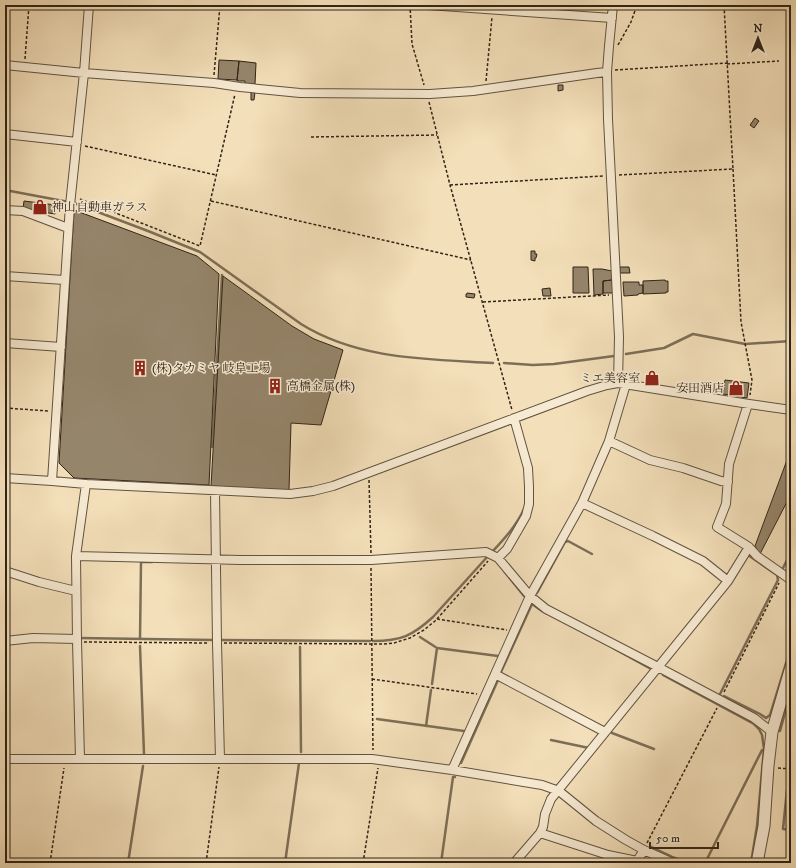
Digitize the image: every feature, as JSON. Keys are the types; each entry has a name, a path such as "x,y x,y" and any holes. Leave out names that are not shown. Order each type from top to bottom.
{"street":[{"path":"52,481 70,200 84,73 89,5"},
{"path":"428,5 612,18"},
{"path":"452,770 530,596 582,503 609,441 622,384 608,119 608,53 613,5"},
{"path":"5,65 214,83 237,87 300,93 426,94 473,91 608,71"},
{"path":"5,134 76,143"},
{"path":"5,210 23,211 68,228"},
{"path":"5,276 64,280"},
{"path":"5,343 61,347"},
{"path":"5,478 215,491 290,494 313,491 333,486 587,391 607,385 622,384 791,410"},
{"path":"748,404 729,464 726,504 717,527 749,547 757,556 791,580"},
{"path":"496,557 507,549 526,516 529,504 530,487 528,468 514,418"},
{"path":"609,441 650,460 683,468 728,482"},
{"path":"80,759 76,556 86,484"},
{"path":"215,491 220,759"},
{"path":"582,503 703,561 728,581"},
{"path":"514,863 543,827 545,814 551,799 728,581 749,547"},
{"path":"76,556 216,560 371,560 486,552 496,557 530,596 546,609 754,718 772,732"},
{"path":"5,571 39,582 76,591"},
{"path":"5,641 33,638 77,640"},
{"path":"757,863 764,826 772,732 791,667"},
{"path":"495,674 605,732"},
{"path":"5,759 376,759 452,770 542,785 559,791 596,821 644,850 673,863"},
{"path":"540,832 608,855 637,860 644,850"}],"path":[{"path":"25,67 29,5"},
{"path":"214,83 220,5"},
{"path":"410,5 412,44 514,418"},
{"path":"608,53 616,47 631,22 637,5"},
{"path":"724,5 741,322 752,380 748,404"},
{"path":"486,89 492,10"},
{"path":"608,71 779,61"},
{"path":"70,200 200,246 237,87"},
{"path":"311,137 437,135"},
{"path":"791,141 789,161 791,168"},
{"path":"76,143 216,175"},
{"path":"450,185 733,169"},
{"path":"211,201 471,260"},
{"path":"483,302 617,295"},
{"path":"5,408 56,411"},
{"path":"363,863 376,759 373,745 370,482 367,473"},
{"path":"77,640 217,643 394,643 410,638 424,630 437,619 496,557"},
{"path":"644,850 783,574"},
{"path":"437,619 514,631"},
{"path":"372,679 486,695"},
{"path":"50,863 65,759"},
{"path":"206,863 220,759"},
{"path":"768,766 791,770"},
{"path":"51,859 80,863"}],"building":[{"path":"219,60 239,61 237,80 218,79"},
{"path":"239,61 256,63 255,84 245,84 245,81 237,81"},
{"path":"558,85 563,85 563,90 558,91"},
{"path":"251,92 255,92 254,100 251,100"},
{"path":"755,118 759,121 754,128 750,125"},
{"name":"神山自動車ガラス","path":"24,201 56,205 55,214 23,209"},
{"name":"(株)タカミヤ 岐阜工場","path":"74,210 197,256 219,274 209,485 74,478 59,463"},
{"path":"531,251 535,251 535,254 537,254 535,261 531,260"},
{"path":"573,267 588,267 589,293 573,293"},
{"path":"620,267 629,267 630,273 620,273"},
{"path":"593,269 612,271 612,280 603,281 603,294 594,295"},
{"name":"高橋金属(株)","path":"223,276 292,326 314,339 343,350 321,425 291,423 289,490 211,486"},
{"path":"612,280 613,293 603,293 603,281"},
{"path":"643,281 668,281 668,292 643,294"},
{"path":"623,282 639,282 639,285 643,285 643,293 624,296"},
{"path":"550,288 551,296 543,296 542,289"},
{"path":"467,293 475,294 474,298 466,297"},
{"name":"ミエ美容室","path":"649,374 655,374 655,381 649,381"},
{"name":"安田酒店","path":"725,380 749,383 747,398 723,394"},
{"path":"791,421 791,494 760,554 755,546 790,452"}],"waterway":[{"path":"5,190 74,203 200,252 301,324 323,336 346,345 394,356 493,363"},
{"path":"212,447 222,275"},
{"path":"626,354 664,348 693,334 745,344 791,341"},
{"path":"504,363 533,365 554,364 614,356"},
{"path":"492,552 506,537 524,509"},
{"path":"537,593 565,542 568,541 592,554"},
{"path":"783,568 791,552"},
{"path":"720,694 778,580 777,575 748,555"},
{"path":"373,641 399,638 419,629 433,617 488,556"},
{"path":"140,639 141,562 152,562"},
{"path":"504,571 524,596"},
{"path":"500,674 532,604 542,611"},
{"path":"420,637 437,648 498,656"},
{"path":"79,638 213,640"},
{"path":"220,640 370,641"},
{"path":"140,646 144,754"},
{"path":"300,647 301,752"},
{"path":"724,696 766,718 770,715 791,647"},
{"path":"432,684 437,648"},
{"path":"613,648 651,669"},
{"path":"663,675 754,724 762,735 764,749 757,826 751,863"},
{"path":"461,763 498,680"},
{"path":"426,726 431,690"},
{"path":"790,696 791,691"},
{"path":"780,731 788,702"},
{"path":"377,719 464,731"},
{"path":"612,733 654,749"},
{"path":"551,740 589,748"},
{"path":"705,863 762,750"},
{"path":"285,863 299,763"},
{"path":"128,863 143,766"},
{"path":"441,863 453,777 455,777"},
{"path":"791,781 787,790 783,829 791,830"},
{"path":"651,847 689,863"},
{"path":"789,863 791,856"}],"place":[{"name":"神山自動車ガラス","path":"40,207"},
{"name":"(株)タカミヤ 岐阜工場","path":"140,368"},
{"name":"ミエ美容室","path":"652,378"},
{"name":"高橋金属(株)","path":"275,386"},
{"name":"安田酒店","path":"736,388"}]}
